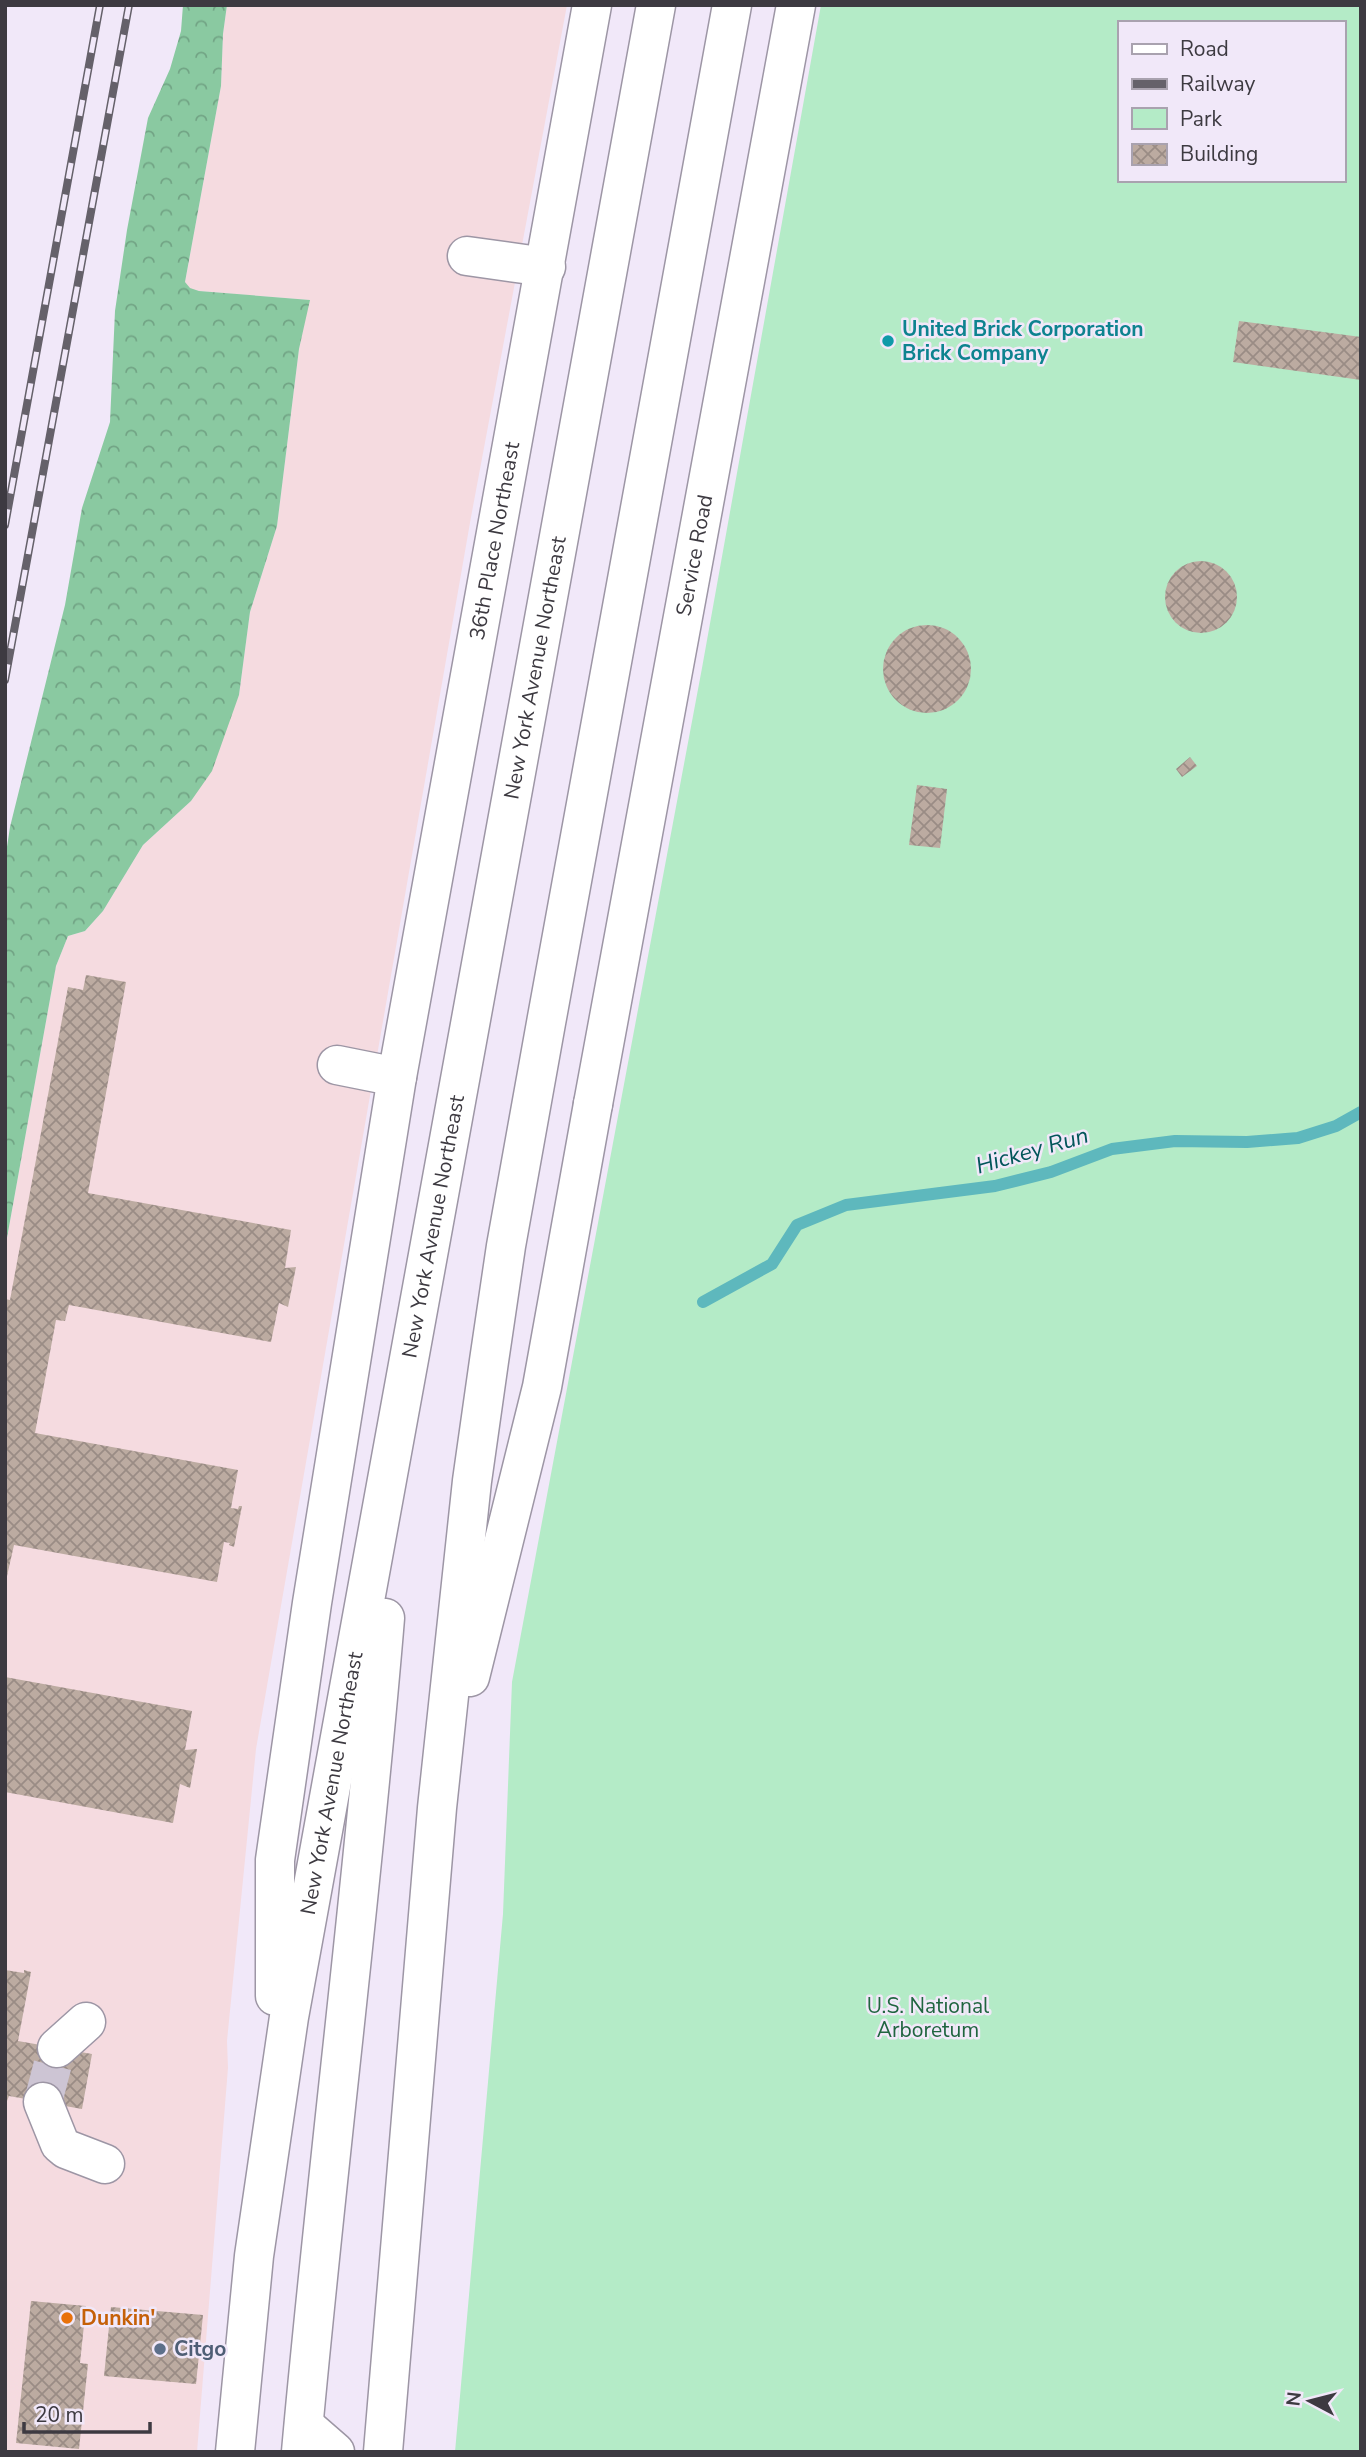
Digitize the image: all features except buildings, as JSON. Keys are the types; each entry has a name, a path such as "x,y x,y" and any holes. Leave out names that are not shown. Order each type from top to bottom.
{"main road":[{"name":"36th Place Northeast","path":"276,2102 275,1860 312,1603 397,1077 592,5"},
{"name":"New York Avenue Northeast","path":"235,2452 254,2256 289,2017 656,5"},
{"path":"383,2452 437,1808 472,1481 506,1246 733,5"},
{"name":"Service Road","path":"437,1808 542,1387 796,5"},
{"path":"467,256 546,267"},
{"path":"337,1065 397,1077"},
{"path":"335,2452 302,2438 332,2125 371,1784 404,1392"},
{"path":"57,2048 86,2022"},
{"path":"43,2102 60,2144 104,2164"}],"shaded area":[{"path":"227,5 567,5 471,517 256,1749 227,2041 228,2068 197,2452 5,2452 5,1249 56,966 68,936 85,931 103,911 143,845 191,801 239,695 250,612 277,526 299,349 309,300 199,291 190,289 185,282 221,86"}],"green space":[{"path":"183,5 227,5 221,86 185,282 190,288 199,291 310,300 299,349 277,526 250,612 239,695 212,771 191,801 143,845 103,911 85,931 68,936 56,966 5,1249 5,860 10,827 65,605 82,508 110,422 115,311 127,230 148,118 170,69 181,31"},
{"name":"U.S. National Arboretum","path":"821,5 1361,5 1361,2452 455,2452 503,1914 512,1682 702,668"}],"waterway":[{"name":"Hickey Run","path":"703,1302 772,1264 797,1225 846,1205 995,1186 1051,1172 1112,1149 1175,1141 1247,1142 1298,1138 1336,1126 1361,1112"}],"tunnel":[{"path":"43,2102 57,2048"}],"railway":[{"path":"5,525 100,5"},
{"path":"5,680 129,5"}],"place":[{"name":"United Brick Corporation Brick Company","path":"888,341"},
{"name":"Dunkin'","path":"67,2318"},
{"name":"Citgo","path":"160,2349"}]}
